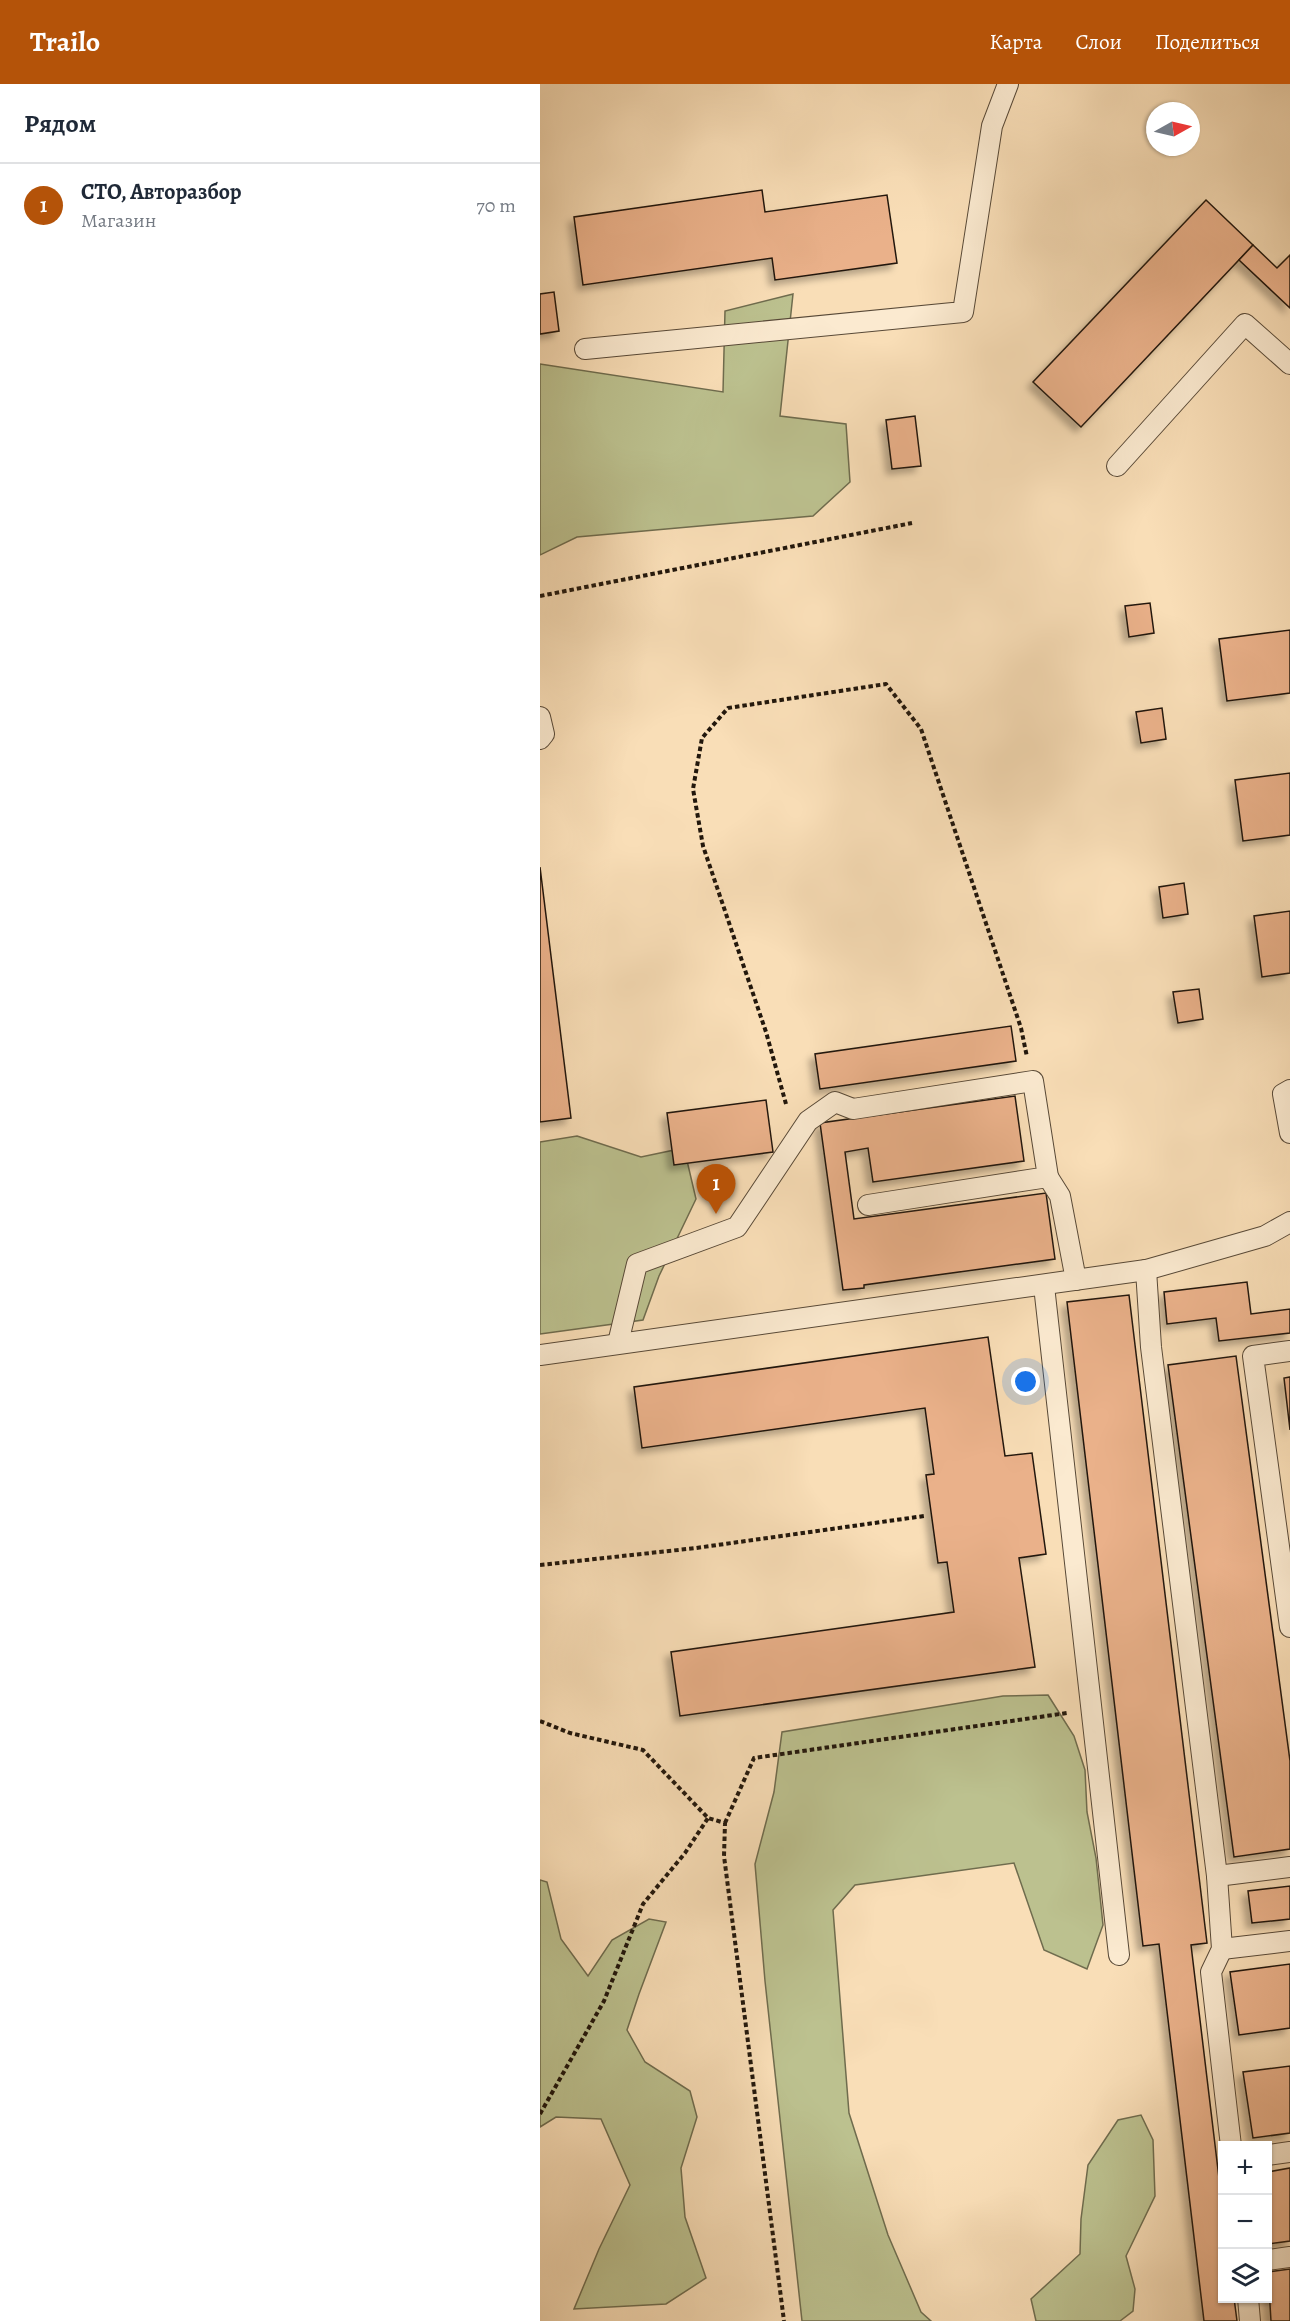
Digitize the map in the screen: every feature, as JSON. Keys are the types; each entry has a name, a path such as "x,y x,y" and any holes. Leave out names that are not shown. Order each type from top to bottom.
{"lane":[{"path":"585,349 963,312 992,126 1008,84"},
{"path":"1117,466 1245,324 1290,364"},
{"path":"540,717 544,734 540,739"},
{"path":"618,1343 637,1264 737,1227 808,1121 835,1102 853,1109 1033,1081 1048,1177 1059,1196 1076,1280"},
{"path":"1290,1090 1283,1094 1290,1133"},
{"path":"868,1205 1048,1177"},
{"path":"540,1355 1146,1270 1265,1236 1290,1222"},
{"path":"1146,1270 1151,1347 1217,1876 1222,1949 1211,1972 1231,2141"},
{"path":"1044,1286 1119,1954"},
{"path":"1290,1351 1253,1356 1290,1628"},
{"path":"1217,1876 1290,1867"},
{"path":"1222,1949 1290,1941"},
{"path":"1272,2154 1290,2152"},
{"path":"1272,2259 1290,2257"},
{"path":"1248,2303 1250,2321"}],"path":[{"path":"540,596 912,523"},
{"path":"796,1140 766,1032 703,846 693,789 702,738 728,708 886,684 921,729 1021,1028 1033,1081"},
{"path":"540,1565 696,1548 924,1516"},
{"path":"784,2321 724,1856 726,1823 754,1758 1091,1709"},
{"path":"540,1720 570,1732 643,1750 708,1818 726,1823"},
{"path":"540,2114 603,2001 643,1904 685,1853 708,1818"}],"green space":[{"path":"793,294 780,416 846,424 850,482 813,516 577,537 540,555 540,364 723,392 725,311"},
{"path":"577,1136 641,1157 684,1148 696,1199 659,1276 643,1320 540,1334 540,1142"},
{"path":"1048,1695 1074,1736 1085,1770 1087,1812 1096,1858 1103,1925 1087,1969 1044,1950 1014,1863 855,1885 833,1910 849,2113 888,2235 921,2312 931,2321 802,2321 765,1981 755,1864 774,1792 782,1732 1003,1696"},
{"path":"540,1880 547,1882 561,1939 588,1976 612,1940 649,1919 666,1922 627,2030 645,2062 690,2091 697,2117 681,2168 685,2217 706,2278 666,2304 574,2309 599,2249 630,2185 601,2119 556,2117 540,2127"},
{"path":"1141,2115 1153,2140 1155,2196 1126,2256 1135,2289 1133,2311 1120,2321 1036,2321 1031,2299 1080,2254 1081,2219 1088,2165 1118,2120"}],"building":[{"path":"762,190 765,212 887,195 897,263 775,280 772,258 583,285 574,217"},
{"path":"1206,200 1253,245 1081,427 1033,382"},
{"path":"1253,245 1277,268 1290,255 1290,308 1239,260"},
{"path":"554,292 559,331 540,334 540,294"},
{"path":"915,416 921,466 892,469 886,420"},
{"path":"1150,603 1154,633 1129,637 1125,606"},
{"path":"1290,630 1290,693 1227,701 1219,639"},
{"path":"1162,708 1166,739 1141,743 1136,712"},
{"path":"1290,773 1290,835 1243,841 1235,780"},
{"path":"540,867 571,1118 540,1122"},
{"path":"1184,883 1188,914 1163,918 1159,887"},
{"path":"1290,911 1290,973 1262,977 1254,916"},
{"path":"1199,989 1203,1019 1178,1023 1173,992"},
{"path":"1011,1026 1016,1061 820,1089 815,1054"},
{"path":"1015,1096 1024,1161 873,1182 868,1148 845,1152 854,1219 1046,1193 1055,1259 864,1285 864,1288 843,1290 820,1123"},
{"path":"766,1100 773,1152 674,1165 667,1113"},
{"path":"1247,1282 1251,1314 1290,1309 1290,1333 1219,1341 1216,1318 1167,1324 1164,1292"},
{"path":"1129,1295 1207,1943 1191,1945 1218,2170 1218,2303 1235,2303 1237,2321 1204,2321 1159,1944 1143,1946 1067,1302"},
{"path":"988,1337 1005,1456 1032,1453 1046,1554 1019,1558 1035,1667 680,1716 671,1652 954,1612 947,1562 938,1563 926,1475 934,1474 925,1408 642,1448 634,1387"},
{"path":"1236,1356 1290,1761 1290,1849 1234,1857 1168,1365"},
{"path":"1290,1377 1290,1430 1284,1378"},
{"path":"1290,1886 1290,1919 1252,1923 1248,1891"},
{"path":"1290,1964 1290,2028 1239,2035 1230,1972"},
{"path":"1290,2066 1290,2133 1253,2138 1243,2072"},
{"path":"1290,2168 1290,2241 1272,2243 1272,2195 1272,2171"},
{"path":"1290,2269 1290,2321 1271,2321 1272,2271"}],"place":[{"name":"СТО, Авторазбор","path":"716,1214"}]}
